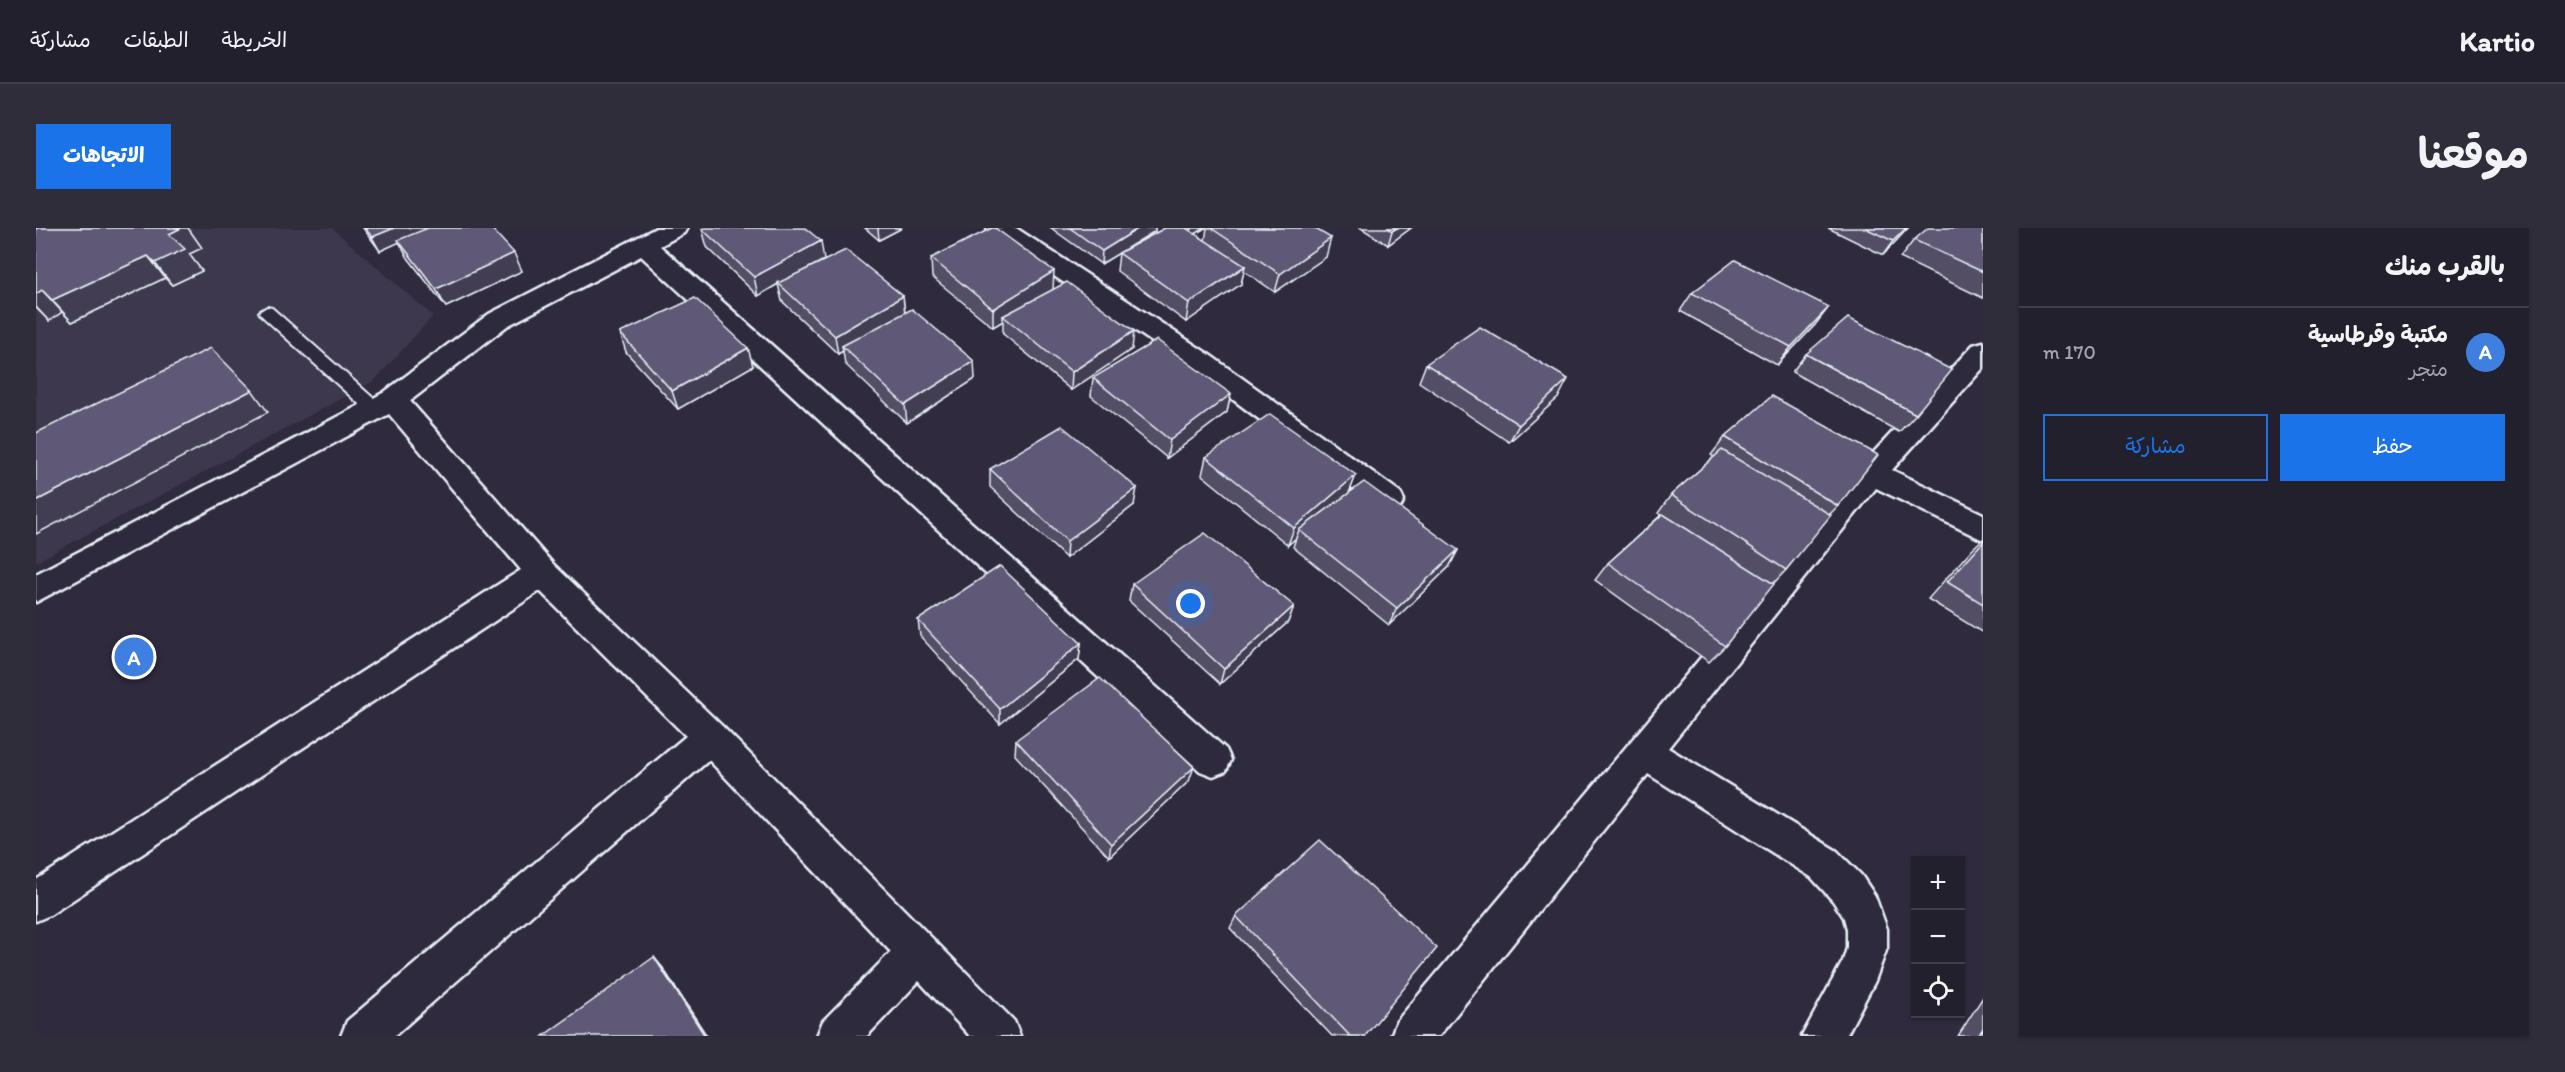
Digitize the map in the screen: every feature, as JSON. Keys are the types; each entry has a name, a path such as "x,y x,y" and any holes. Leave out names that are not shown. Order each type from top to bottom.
{"street":[{"path":"36,589 384,405 498,320 642,243 675,228"},
{"path":"999,228 1186,349 1257,399 1389,500"},
{"path":"642,243 1213,760"},
{"path":"1412,1036 1872,473 1983,351"},
{"path":"384,405 542,573 710,737 999,1036"},
{"path":"1872,473 1983,528"},
{"path":"36,902 542,573"},
{"path":"362,1036 710,737"},
{"path":"1645,753 1824,864 1847,885 1860,904 1868,931 1867,956 1823,1036"},
{"path":"838,1036 918,953"}],"lane":[{"path":"267,312 384,405"}],"shaded area":[{"path":"36,228 332,228 433,316 374,381 36,562"}],"building":[{"path":"36,228 181,228 169,234 185,249 155,263 148,256 52,300 42,290 36,294"},
{"path":"365,228 394,228 372,237"},
{"path":"428,228 491,228 514,253 436,289 398,240"},
{"path":"805,228 821,241 754,277 702,229"},
{"path":"992,228 1054,271 993,309 931,258"},
{"path":"1070,228 1139,228 1102,251"},
{"path":"1165,228 1186,228 1245,266 1189,303 1119,253"},
{"path":"1211,228 1314,228 1331,238 1280,274"},
{"path":"1865,228 1906,228 1893,241"},
{"path":"1928,228 1983,228 1983,272 1914,240"},
{"path":"846,250 903,296 835,336 778,283"},
{"path":"1735,260 1829,307 1791,347 1692,293"},
{"path":"1067,282 1134,331 1072,372 1003,316"},
{"path":"695,298 748,348 672,391 620,333"},
{"path":"912,309 974,361 905,405 842,346"},
{"path":"1848,318 1952,370 1916,414 1806,354"},
{"path":"1480,327 1568,379 1519,425 1426,364"},
{"path":"1157,340 1231,394 1170,440 1093,378"},
{"path":"211,348 252,390 36,501 36,433"},
{"path":"1772,396 1878,455 1838,506 1725,437"},
{"path":"1270,414 1356,475 1294,528 1206,457"},
{"path":"1062,426 1137,488 1067,541 990,469"},
{"path":"1722,450 1831,515 1786,570 1671,495"},
{"path":"1364,482 1458,550 1397,608 1299,530"},
{"path":"1663,514 1774,584 1725,646 1608,563"},
{"path":"1205,533 1294,606 1224,669 1132,584"},
{"path":"1983,542 1983,604 1947,582"},
{"path":"1000,566 1081,643 1000,709 918,620"},
{"path":"1100,678 1194,767 1111,844 1016,740"},
{"path":"1320,840 1437,948 1365,1036 1350,1036 1236,916"},
{"path":"654,957 705,1036 543,1036"}],"place":[{"name":"مكتبة وقرطاسية","path":"134,657"}]}
